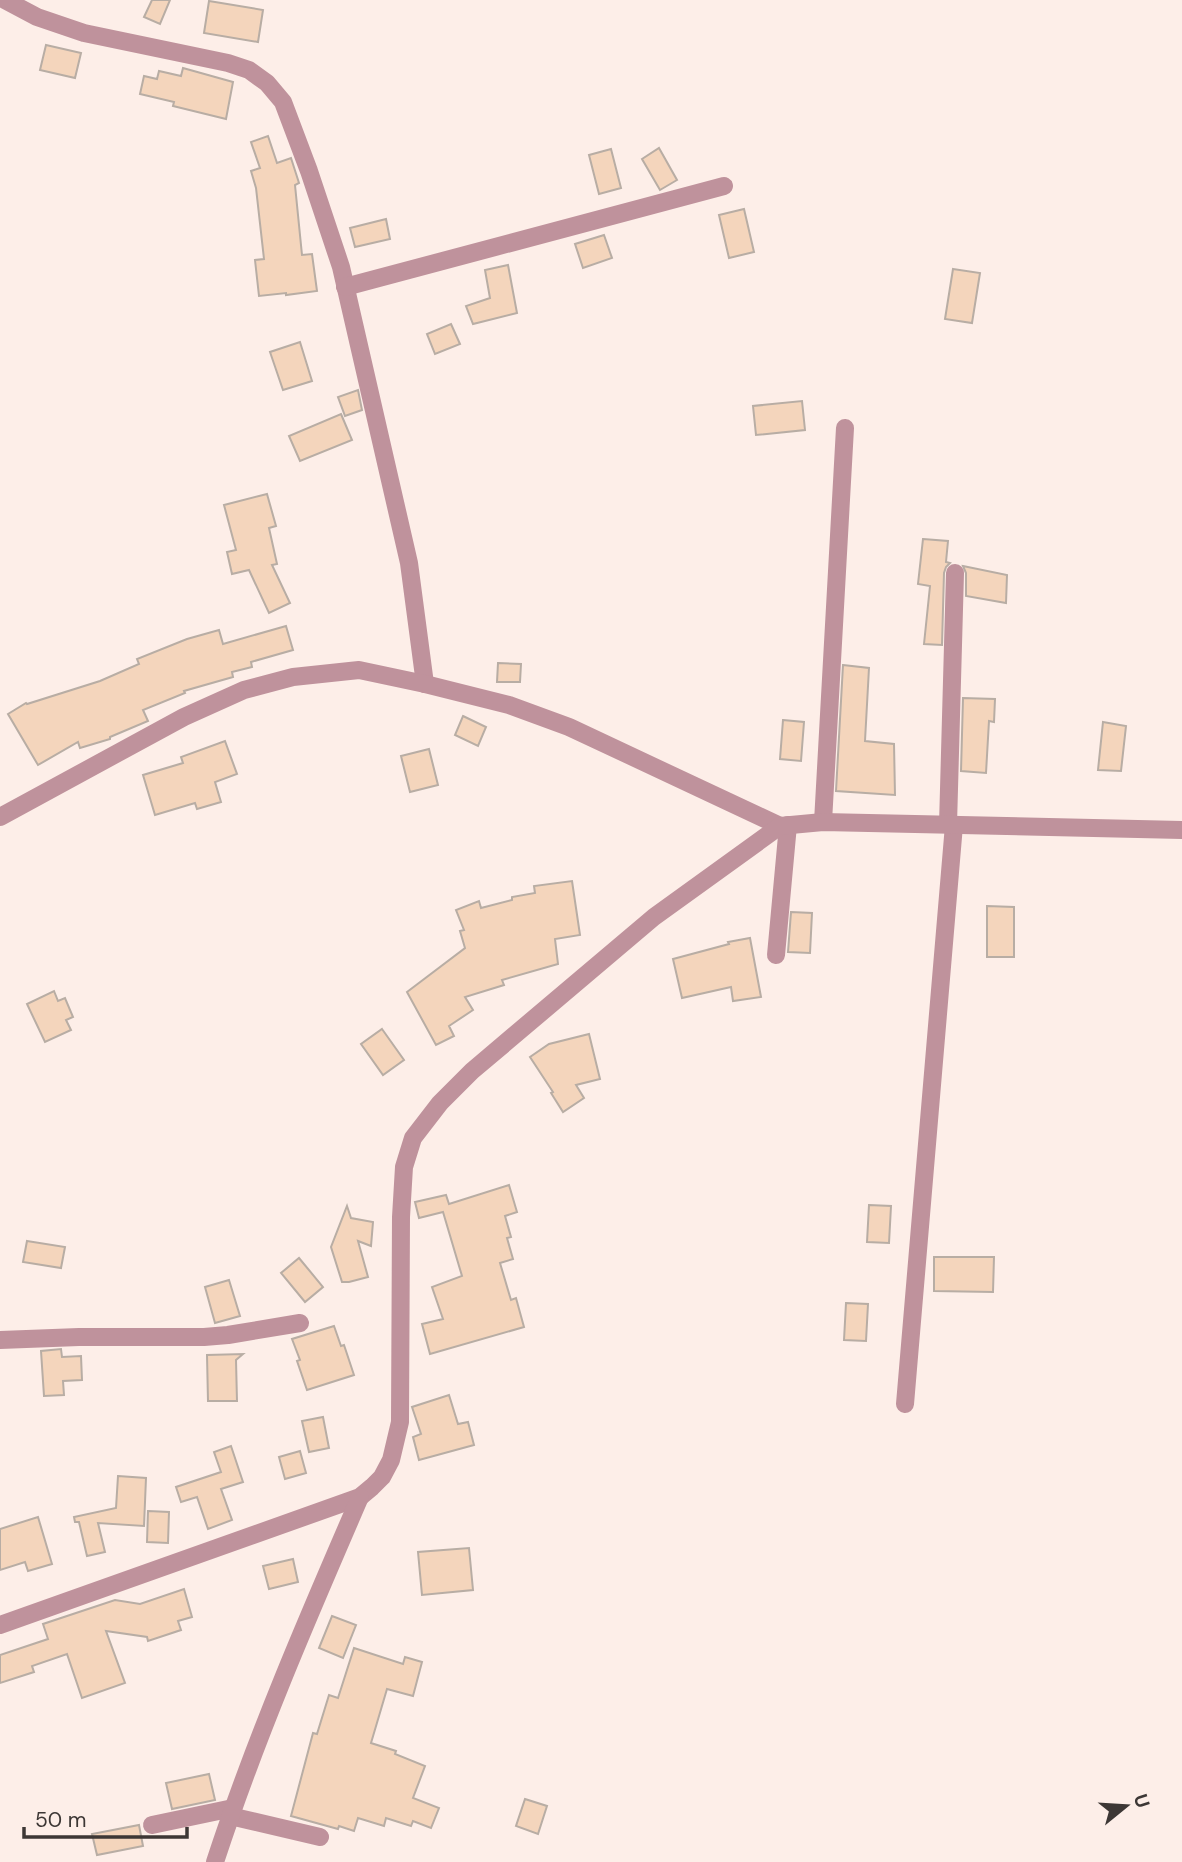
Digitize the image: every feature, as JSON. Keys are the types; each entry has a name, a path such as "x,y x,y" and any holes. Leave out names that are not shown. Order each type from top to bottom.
{"street":[{"path":"5,0 37,17 84,33 228,63 249,71 268,83 284,102 337,255 345,286 409,563 425,684"},
{"path":"345,286 724,187"},
{"path":"823,822 845,428"},
{"path":"905,1404 951,825 955,573"},
{"path":"0,817 184,717 244,690 293,677 359,670 509,705 569,727 784,825 823,822 1182,830"},
{"path":"776,955 784,825"},
{"path":"0,1625 360,1497 382,1477 394,1452 400,1422 401,1217 404,1167 414,1138 440,1102 508,1039 654,917 784,825"},
{"path":"0,1340 216,1336 300,1323"},
{"path":"215,1862 295,1647 360,1497"},
{"path":"152,1825 232,1812 320,1837"}],"building":[{"path":"152,0 170,0 160,24 144,17"},
{"path":"209,1 263,10 258,42 204,33"},
{"path":"46,45 81,53 75,78 40,70"},
{"path":"183,68 233,82 226,119 173,106 174,102 140,94 144,76 157,79 159,71 181,76"},
{"path":"268,136 277,163 291,158 299,183 295,185 302,255 312,254 317,291 259,296 255,260 264,259 256,188 251,171 260,168 251,142"},
{"path":"659,148 677,180 660,190 642,159"},
{"path":"611,149 621,188 599,194 589,155"},
{"path":"744,209 754,252 729,258 719,215"},
{"path":"386,219 390,239 355,247 350,228"},
{"path":"604,235 612,258 583,268 575,244"},
{"path":"508,265 517,313 473,324 466,306 490,298 485,270"},
{"path":"953,269 980,273 972,323 945,319"},
{"path":"451,324 460,344 435,354 427,334"},
{"path":"300,342 312,381 283,390 270,352"},
{"path":"358,390 362,410 345,416 338,397"},
{"path":"802,401 805,430 756,435 753,406"},
{"path":"341,414 352,440 300,461 289,436"},
{"path":"267,494 276,526 269,528 277,564 272,565 290,603 269,613 249,570 232,574 227,552 236,550 224,505"},
{"path":"923,539 948,541 946,562 950,563 944,573 942,645 924,644 930,586 918,584"},
{"path":"963,566 1007,575 1006,603 966,596 966,573"},
{"path":"286,626 293,650 251,662 252,667 232,672 233,677 184,691 185,693 143,710 148,721 110,739 80,748 78,742 38,765 8,714 26,703 100,681 139,664 137,659 187,639 219,630 223,644"},
{"path":"498,663 521,664 520,682 497,682"},
{"path":"843,665 869,668 865,741 894,744 895,795 836,791"},
{"path":"963,698 995,699 994,722 989,721 986,773 961,771"},
{"path":"463,716 486,727 478,746 455,735"},
{"path":"783,720 804,722 801,761 780,759"},
{"path":"1103,722 1126,726 1121,771 1098,770"},
{"path":"225,741 237,774 215,782 221,802 197,809 195,803 155,815 143,775 183,763 181,757"},
{"path":"429,749 438,785 410,792 401,756"},
{"path":"572,881 580,935 555,939 558,964 502,980 504,985 465,997 473,1010 449,1026 454,1036 436,1045 407,992 465,948 460,931 464,930 456,910 479,901 481,908 512,900 512,897 535,893 534,886"},
{"path":"987,906 1014,907 1014,957 987,957"},
{"path":"791,912 812,913 810,953 788,952"},
{"path":"750,938 761,997 733,1001 731,987 682,998 673,959"},
{"path":"54,991 58,1001 65,998 73,1017 66,1020 71,1030 45,1042 27,1004"},
{"path":"382,1029 404,1060 383,1075 361,1044"},
{"path":"589,1034 600,1079 576,1085 584,1098 563,1112 530,1057 549,1044"},
{"path":"509,1185 517,1212 505,1216 513,1259 500,1263 511,1300 516,1298 524,1327 430,1354 422,1324 443,1319 432,1287 462,1276 443,1212 419,1218 415,1202 446,1195 449,1204"},
{"path":"869,1205 891,1206 889,1243 867,1242"},
{"path":"347,1206 351,1218 373,1222 371,1246 358,1241 368,1277 342,1282 331,1247"},
{"path":"27,1241 65,1247 61,1268 23,1262"},
{"path":"934,1257 994,1257 993,1292 934,1291"},
{"path":"299,1258 323,1287 305,1302 281,1273"},
{"path":"229,1280 240,1316 215,1323 205,1287"},
{"path":"846,1303 868,1304 866,1341 844,1340"},
{"path":"334,1326 354,1375 307,1390 292,1339"},
{"path":"61,1349 62,1357 81,1356 82,1380 63,1381 64,1395 44,1396 41,1351"},
{"path":"243,1354 236,1360 237,1401 208,1401 207,1355"},
{"path":"449,1395 458,1424 468,1422 474,1445 419,1460 413,1437 421,1434 412,1407"},
{"path":"323,1417 329,1448 309,1452 302,1421"},
{"path":"231,1446 243,1482 221,1489 232,1520 208,1529 197,1497 181,1502 176,1487 221,1472 214,1452"},
{"path":"300,1451 306,1473 285,1479 279,1457"},
{"path":"118,1476 146,1478 144,1526 98,1523 105,1552 87,1556 79,1522 75,1522 74,1517 116,1508"},
{"path":"148,1511 169,1512 168,1543 147,1542"},
{"path":"38,1517 52,1564 28,1571 25,1562 0,1570 0,1529"},
{"path":"469,1548 473,1590 422,1595 418,1552"},
{"path":"293,1559 298,1582 269,1589 263,1566"},
{"path":"184,1589 192,1617 178,1621 181,1630 148,1641 147,1637 106,1631 125,1683 82,1698 67,1654 32,1666 34,1672 0,1683 0,1655 48,1639 43,1624 115,1600 140,1604"},
{"path":"332,1616 356,1625 343,1658 319,1648"},
{"path":"354,1648 403,1664 405,1657 422,1662 413,1696 387,1689 371,1743 396,1751 395,1754 425,1766 413,1798 439,1808 431,1828 413,1821 411,1826 386,1818 384,1826 358,1818 354,1831 291,1816 313,1733 317,1734 329,1695 338,1698"},
{"path":"209,1774 215,1800 172,1809 166,1783"},
{"path":"525,1799 547,1806 538,1834 516,1826"},
{"path":"139,1825 143,1846 97,1855 92,1834"}]}
